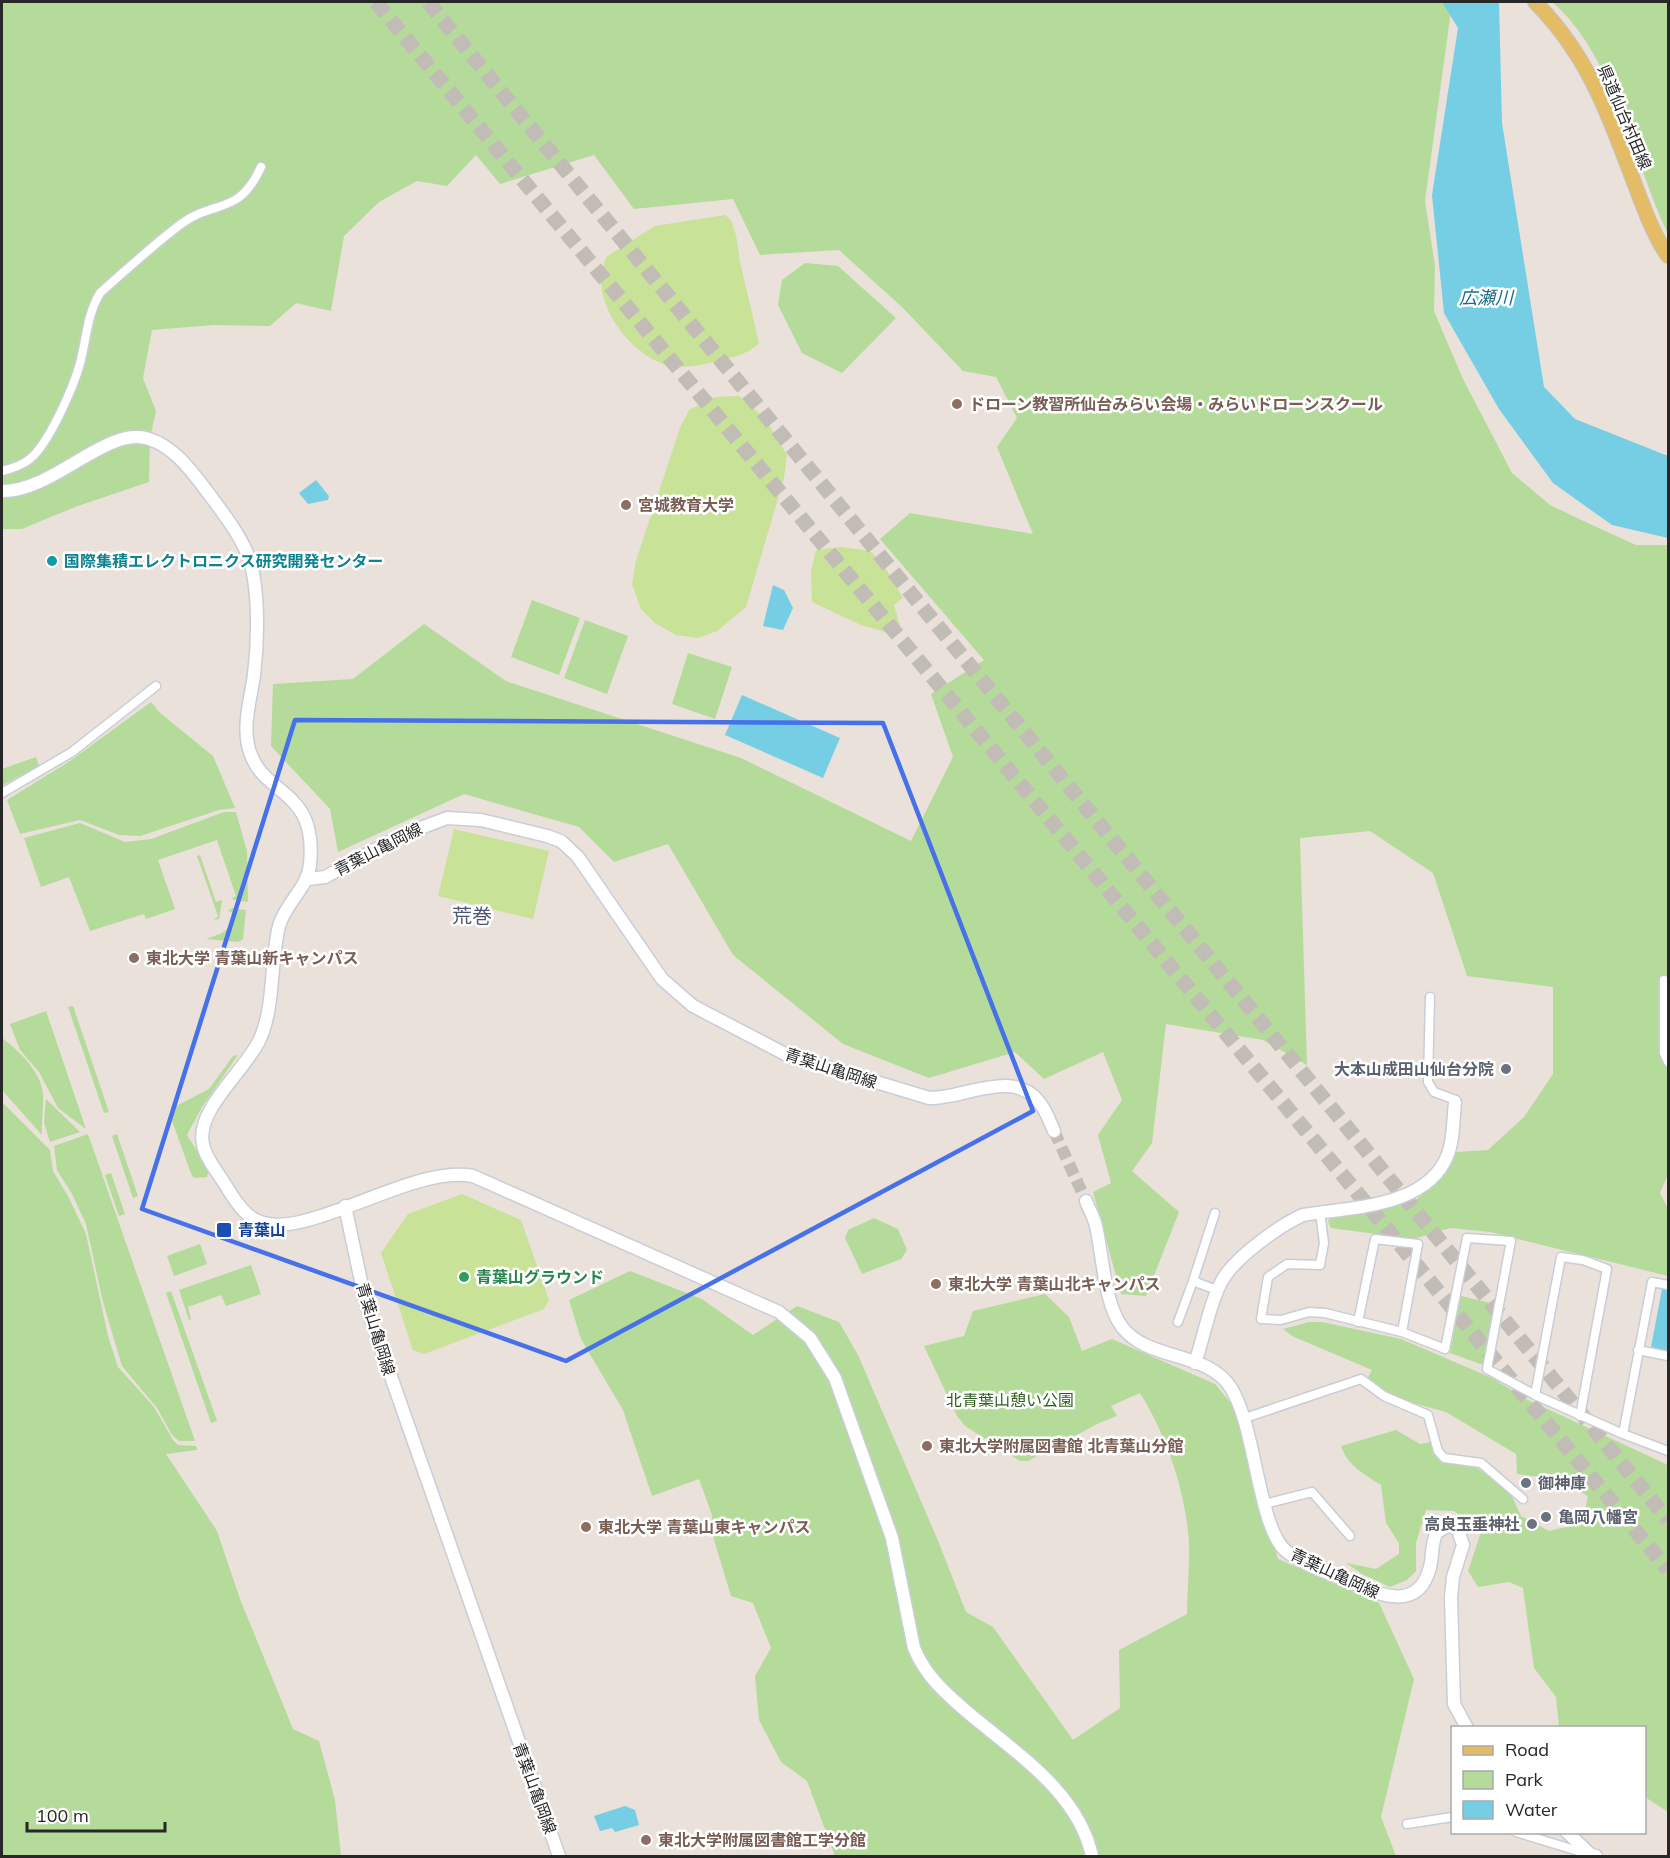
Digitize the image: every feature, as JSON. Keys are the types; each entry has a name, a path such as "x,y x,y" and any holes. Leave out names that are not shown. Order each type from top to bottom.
{"main road":[{"name":"県道仙台村田線","path":"1535,2 1565,34 1591,75 1654,230 1668,256"}],"street":[{"path":"2,471 29,460 43,444 73,384 82,355 91,309 100,293 183,222 239,199 249,189 261,168"},
{"path":"2,491 16,490 41,483 116,439 136,435 161,443 178,457 233,527 248,556 256,609 256,650 249,709 248,746 266,777 293,800 305,816 311,844 308,879 290,903 280,925 261,1036 207,1117 202,1134 203,1145 236,1200 255,1220 278,1226 292,1225 430,1177 448,1174 473,1176 742,1294 796,1324 822,1354 835,1378 892,1539 914,1648 920,1662 947,1695 1064,1797 1085,1830 1092,1857"},
{"path":"2,793 72,752 156,686"},
{"name":"青葉山亀岡線","path":"308,879 325,877 402,836 447,818 482,820 561,841 578,856 662,979 693,1006 787,1055 930,1098 944,1098 1002,1085 1015,1086 1028,1092 1039,1102 1054,1131"},
{"path":"1664,980 1664,1053 1668,1062"},
{"path":"1195,1363 1219,1291 1232,1266 1289,1221 1320,1212 1393,1200 1417,1191 1445,1161 1449,1152 1456,1100 1434,1092 1428,1082 1430,998"},
{"name":"青葉山亀岡線","path":"1086,1201 1095,1223 1112,1306 1122,1327 1132,1337 1147,1346 1213,1370 1226,1381 1245,1418 1265,1504 1275,1536 1285,1549 1302,1561 1386,1597 1405,1595 1422,1584 1428,1576 1437,1532 1449,1526 1458,1530 1463,1545 1453,1577 1451,1598 1454,1704 1466,1726"},
{"name":"青葉山亀岡線","path":"345,1206 366,1305 559,1857"},
{"path":"1320,1212 1324,1243 1320,1265 1287,1264 1268,1277 1261,1319 1281,1320 1315,1312 1402,1332 1445,1349 1467,1238 1511,1241 1487,1369 1580,1416 1668,1451"},
{"path":"1178,1322 1215,1213"},
{"path":"1358,1322 1375,1239 1418,1244 1402,1332"},
{"path":"1535,1395 1561,1257 1583,1260 1607,1269 1580,1416"},
{"path":"1193,1281 1219,1291"},
{"path":"1623,1434 1652,1282 1668,1285"},
{"path":"1638,1350 1668,1356"},
{"path":"1245,1418 1360,1379 1384,1396 1428,1415 1438,1451 1444,1458 1481,1463 1523,1499"},
{"path":"1265,1504 1312,1492 1350,1536"},
{"path":"1407,1824 1451,1817"},
{"path":"1519,1834 1594,1856"},
{"path":"1568,1834 1594,1856"}],"highlighted area":[{"path":"295,720 883,723 1033,1111 566,1361 142,1209"}],"green space":[{"path":"2,2 1452,3 1425,201 1435,266 1434,311 1463,379 1512,473 1550,505 1592,525 1636,545 1668,545 1668,1174 1660,1193 1668,1209 1668,1276 1490,1232 1450,1228 1414,1239 1331,1228 1328,1221 1334,1215 1417,1199 1432,1185 1456,1152 1488,1150 1524,1117 1553,1074 1553,987 1467,976 1433,873 1370,831 1300,838 1307,1065 1263,1040 1166,1024 1152,1143 1132,1171 1179,1212 1146,1296 1121,1294 1093,1192 1111,1183 1098,1135 1122,1100 1103,1052 1044,1079 1015,1052 929,1078 843,1044 733,955 668,844 614,862 579,827 464,794 338,852 330,809 271,746 273,684 353,679 424,624 506,681 741,758 911,841 953,757 931,694 984,660 880,539 910,513 1033,534 997,447 1017,418 996,377 963,371 903,308 839,250 760,255 733,199 634,209 594,155 500,184 476,155 447,186 417,181 379,202 344,236 331,311 296,303 270,326 214,325 152,330 143,378 156,411 150,438 149,482 75,507 22,529 2,529"},
{"path":"1552,2 1668,2 1668,234 1606,79 1591,50 1573,23"},
{"path":"725,215 731,220 736,235 759,343 740,355 712,363 683,367 663,364 641,351 614,321 603,296 601,284 606,257 655,226"},
{"path":"805,263 838,266 896,318 842,373 802,353 778,305 782,280"},
{"path":"739,396 764,417 787,455 784,478 746,607 717,631 698,638 676,635 655,623 641,609 632,584 636,561 680,428 689,410 715,397"},
{"path":"841,547 870,551 883,564 903,598 894,605 900,625 885,632 861,625 812,602 811,571 816,550"},
{"path":"532,600 580,618 559,675 511,657"},
{"path":"585,620 628,636 607,694 564,678"},
{"path":"688,653 732,667 715,719 672,704"},
{"path":"151,702 159,712 213,756 235,808 219,810 140,836 119,835 80,820 20,834 7,800 70,761"},
{"path":"36,757 39,766 3,785 2,769"},
{"path":"224,812 236,812 247,851 248,902 231,899 236,896 217,840 158,860 175,909 146,919 144,914 90,931 69,877 41,887 24,838 80,823 125,842 151,839"},
{"path":"454,829 549,851 533,919 438,896"},
{"path":"200,855 216,902 222,900 219,919 214,920 218,916 197,856"},
{"path":"232,908 246,910 243,939 238,942 206,939 228,928 234,913 228,911"},
{"path":"73,1006 109,1112 104,1113 68,1007"},
{"path":"46,1011 86,1129 58,1108 39,1072 20,1050 10,1024"},
{"path":"2,1038 26,1060 40,1081 43,1100 42,1135 2,1090"},
{"path":"238,1055 202,1107 187,1135 209,1169 207,1177 195,1178 192,1176 172,1121 174,1107 209,1089 233,1056"},
{"path":"46,1099 80,1132 50,1142 44,1123"},
{"path":"2,1102 50,1150 53,1171 86,1234 108,1336 118,1367 154,1407 173,1440 178,1445 196,1446 197,1450 166,1454 217,1531 240,1599 293,1729 319,1741 335,1800 341,1856 2,1856"},
{"path":"88,1134 195,1441 179,1441 172,1435 157,1408 122,1366 103,1302 86,1224 72,1194 57,1170 54,1146"},
{"path":"117,1134 138,1196 133,1198 112,1136"},
{"path":"111,1173 125,1214 119,1216 105,1175"},
{"name":"青葉山グラウンド","path":"462,1194 521,1220 549,1300 544,1309 424,1354 413,1350 381,1253 408,1214"},
{"path":"874,1218 898,1229 907,1250 901,1259 862,1274 845,1238 848,1230"},
{"path":"200,1244 207,1264 174,1276 167,1256"},
{"path":"251,1265 261,1294 226,1306 221,1295 188,1307 191,1319 189,1320 179,1290"},
{"name":"北青葉山憩い公園","path":"630,1271 702,1299 753,1335 797,1306 839,1322 858,1355 939,1543 966,1612 993,1627 1073,1740 1120,1708 1119,1650 1187,1614 1189,1541 1186,1513 1172,1459 1140,1393 1111,1406 1117,1416 1099,1423 1028,1461 1020,1461 965,1426 957,1416 924,1346 964,1336 973,1311 1045,1294 1069,1317 1082,1351 1112,1339 1215,1384 1230,1402 1237,1418 1278,1559 1379,1603 1414,1679 1381,1817 1396,1856 835,1856 807,1781 781,1762 759,1720 755,1676 771,1648 753,1603 731,1596 714,1540 712,1515 699,1479 652,1496 623,1410 581,1339 569,1300"},
{"path":"171,1291 217,1421 211,1423 166,1293"},
{"path":"1461,1296 1495,1304 1483,1365 1450,1353"},
{"path":"1309,1322 1322,1322 1401,1339 1492,1378 1526,1399 1668,1465 1668,1812 1646,1798 1646,1726 1559,1726 1556,1697 1534,1668 1523,1588 1509,1582 1478,1587 1468,1571 1481,1532 1454,1511 1426,1510 1416,1543 1416,1571 1407,1580 1390,1587 1362,1574 1346,1563 1376,1569 1399,1554 1399,1543 1386,1523 1381,1485 1352,1464 1341,1446 1396,1430 1420,1444 1431,1442 1439,1460 1472,1464 1510,1492 1521,1516 1549,1531 1583,1523 1588,1496 1555,1479 1517,1474 1516,1454 1446,1412 1391,1397 1367,1379 1372,1370 1292,1336 1283,1329"}],"water":[{"name":"広瀬川","path":"1442,2 1499,2 1502,123 1544,387 1575,419 1668,456 1668,538 1612,525 1553,483 1499,409 1444,313 1432,195 1458,28"},
{"path":"316,480 329,496 328,500 308,504 299,493"},
{"path":"773,585 784,590 793,608 783,630 763,626"},
{"path":"742,695 840,738 823,778 725,735"},
{"path":"1662,1289 1668,1290 1668,1351 1651,1347"},
{"path":"625,1806 635,1810 639,1825 615,1832 612,1828 600,1831 594,1816"}],"tunnel":[{"path":"376,2 1668,1570"},
{"path":"428,2 1668,1520"},
{"path":"1054,1131 1086,1201"}],"place":[{"name":"ドローン教習所仙台みらい会場・みらいドローンスクール","path":"957,404"},
{"name":"宮城教育大学","path":"626,505"},
{"name":"国際集積エレクトロニクス研究開発センター","path":"52,561"},
{"name":"東北大学 青葉山新キャンパス","path":"134,958"},
{"name":"大本山成田山仙台分院","path":"1506,1069"},
{"name":"青葉山","path":"224,1230"},
{"name":"青葉山グラウンド","path":"464,1277"},
{"name":"東北大学 青葉山北キャンパス","path":"936,1284"},
{"name":"東北大学附属図書館 北青葉山分館","path":"927,1446"},
{"name":"御神庫","path":"1526,1483"},
{"name":"亀岡八幡宮","path":"1546,1517"},
{"name":"高良玉垂神社","path":"1532,1524"},
{"name":"東北大学 青葉山東キャンパス","path":"586,1527"},
{"name":"東北大学附属図書館工学分館","path":"646,1840"}],"district":[{"name":"荒巻","path":"472,915"}]}
